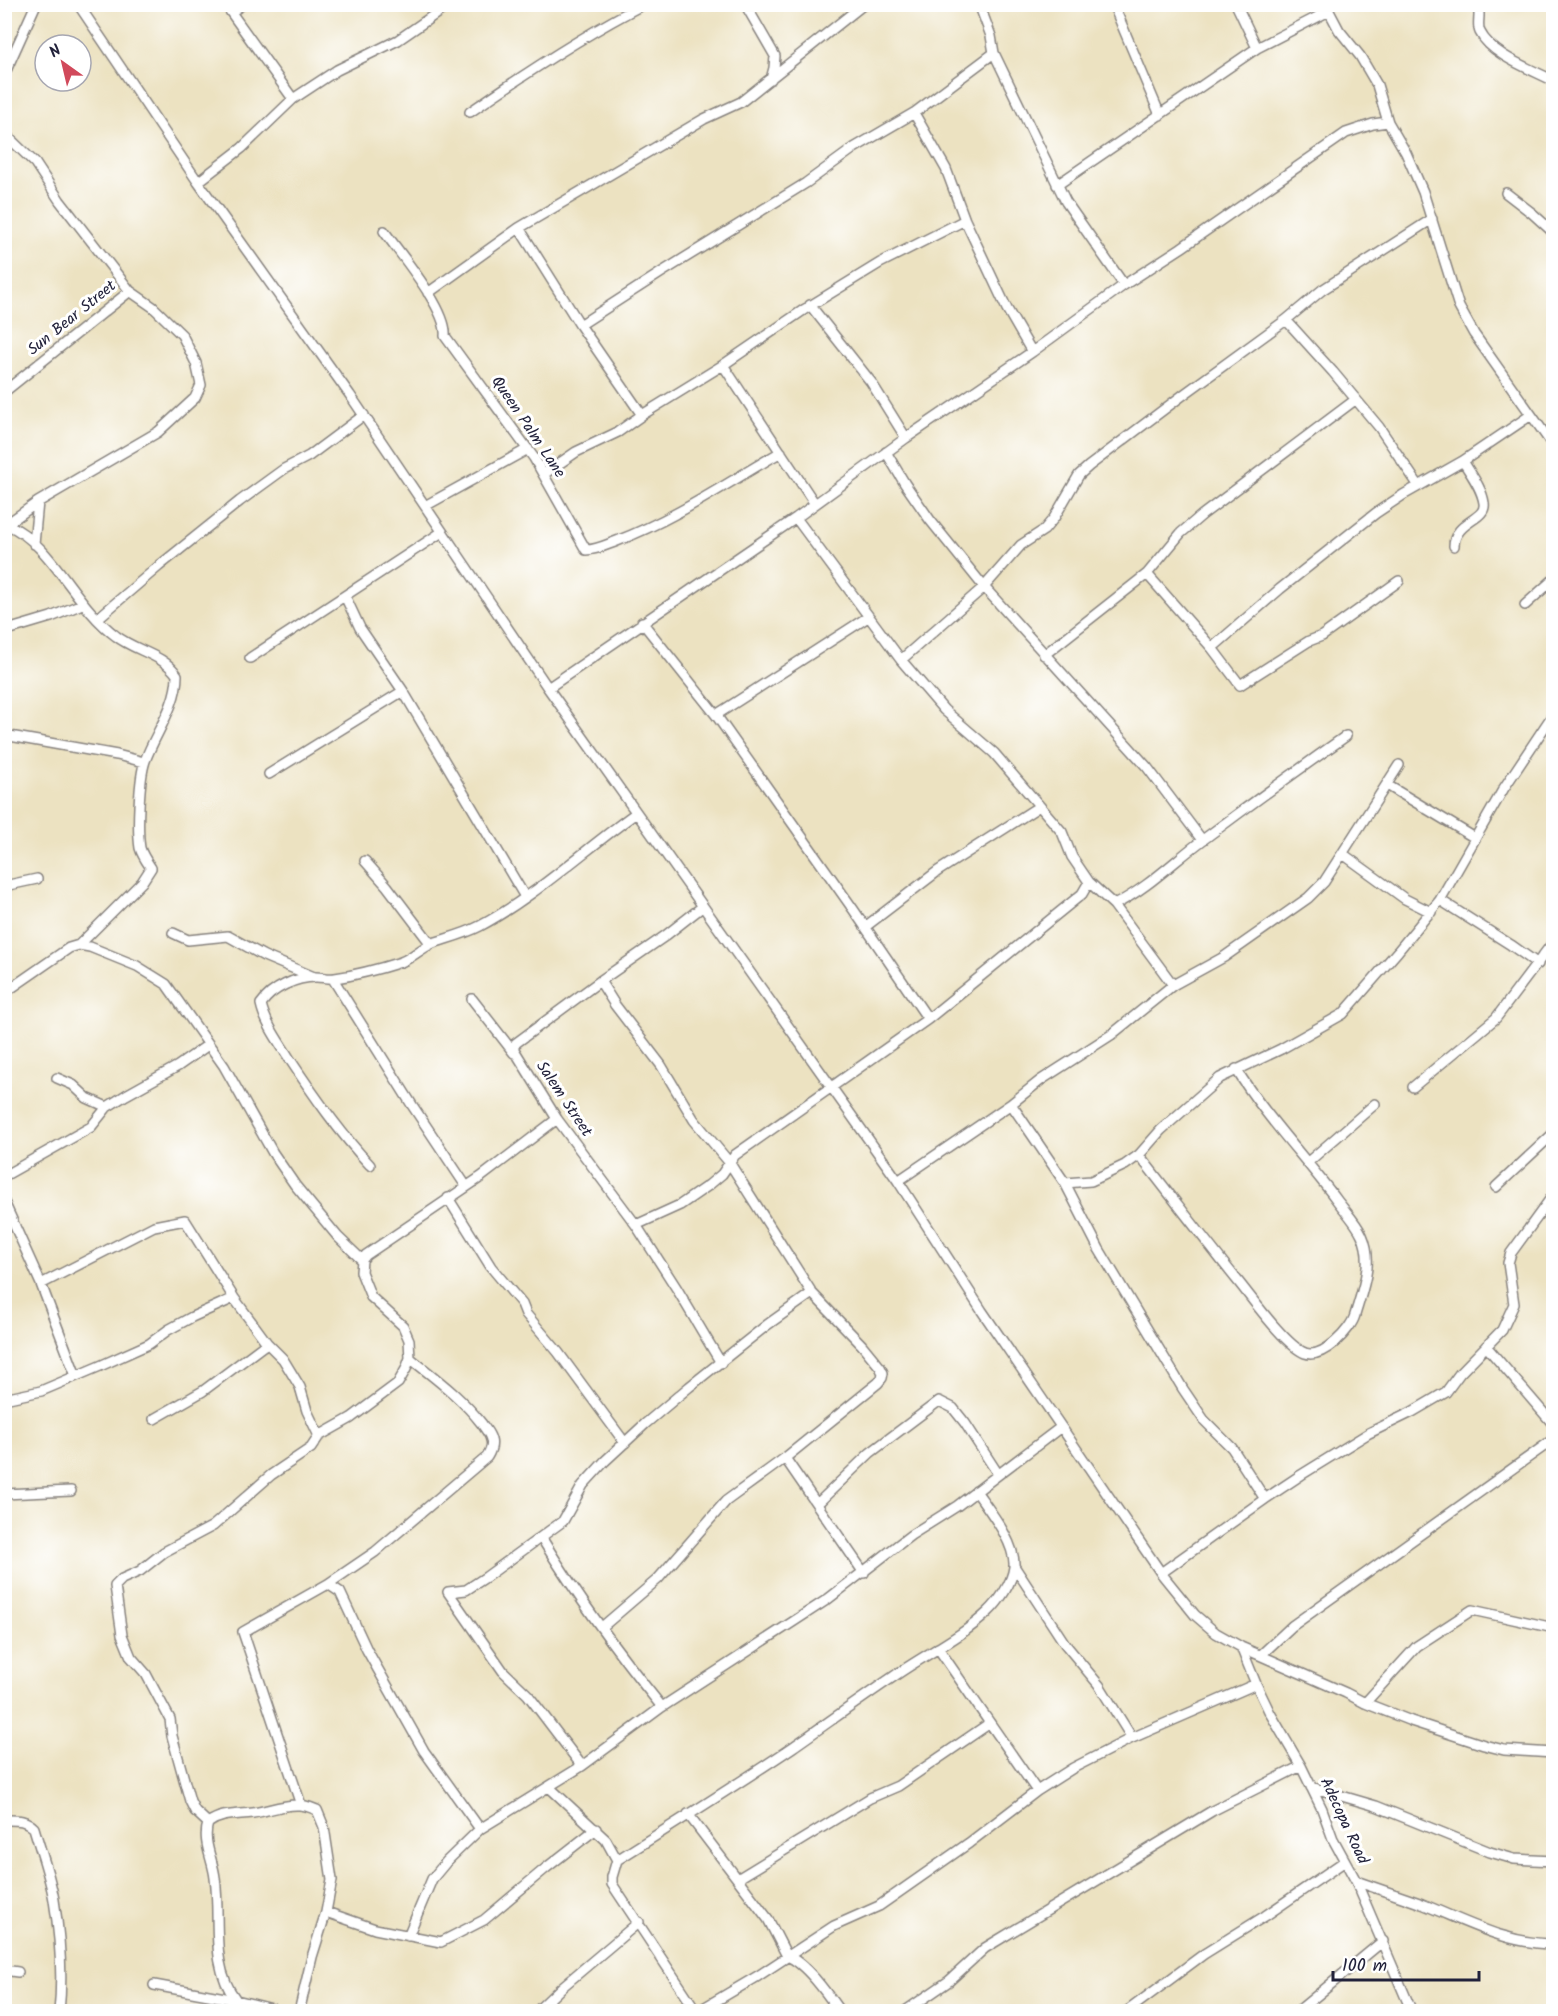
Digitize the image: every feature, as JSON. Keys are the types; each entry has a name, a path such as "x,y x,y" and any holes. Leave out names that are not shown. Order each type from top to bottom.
{"street":[{"path":"4,75 36,4"},
{"path":"78,4 198,182 364,415 548,688 898,1180 982,1311 1161,1573 1195,1615 1216,1633 1241,1647 1365,1703 1411,1721 1504,1750 1554,1753"},
{"path":"243,4 228,8 293,99"},
{"path":"198,182 242,147 293,99 338,70 398,40 450,4"},
{"path":"470,112 538,64 644,4"},
{"path":"745,4 775,56 771,79"},
{"path":"428,293 519,228 704,119 741,102 864,4"},
{"path":"979,4 991,36 994,53 1057,185 1085,231 1124,285"},
{"path":"1113,4 1160,115"},
{"path":"1236,4 1257,48"},
{"path":"1477,4 1479,30 1492,48 1554,81"},
{"path":"1057,185 1257,48 1329,8 1339,30 1360,56 1377,85 1388,122 1406,153 1423,192 1459,307 1474,334 1554,447"},
{"path":"580,325 806,183 854,148 914,113 994,53"},
{"path":"775,56 796,59"},
{"path":"914,113 946,169 965,220 1007,309 1032,352"},
{"path":"548,688 796,518 1124,285 1182,248 1346,133 1373,124 1388,122"},
{"path":"4,133 35,163 60,201 130,291 153,307 182,335 196,363 201,385 195,398 158,432 38,502 6,525"},
{"path":"1506,193 1552,226"},
{"path":"902,660 984,586 1021,545 1044,530 1054,518 1079,475 1183,395 1286,321 1322,290 1432,219"},
{"path":"544,474 576,452 618,432 642,414 723,365 810,305 880,263 965,220"},
{"path":"519,228 580,325 642,414"},
{"name":"Queen Palm Lane","path":"384,231 428,293 446,328 445,336 528,448 586,550 594,550 631,536 676,513 781,452"},
{"name":"Sun Bear Street","path":"4,392 130,291"},
{"path":"810,305 871,382 906,438"},
{"path":"1286,321 1379,427 1419,486"},
{"path":"723,365 815,504"},
{"path":"1044,655 1147,573 1181,533 1202,515 1355,400"},
{"path":"97,619 240,501 284,469 309,456 364,415"},
{"path":"1212,648 1328,550 1376,513 1531,415"},
{"path":"425,506 528,448"},
{"path":"886,452 930,520 1044,655 1147,767 1202,840"},
{"path":"1454,546 1457,531 1483,512 1485,505 1482,494 1463,460"},
{"path":"34,544 38,502"},
{"path":"796,518 868,616 944,710 994,753 1038,807 1062,832 1072,857 1089,882 1114,905 1173,985"},
{"path":"6,525 21,530 47,556 82,604 116,636 165,662 177,675 177,685 166,716 144,762 138,820 141,850 151,868 142,882 79,945"},
{"path":"250,658 442,532"},
{"path":"1147,573 1212,648 1240,685 1309,641 1322,636 1398,581"},
{"path":"1525,605 1554,579"},
{"path":"345,596 360,628 403,690 525,897"},
{"path":"4,631 51,617 82,604"},
{"path":"716,715 868,616"},
{"path":"642,622 716,715 928,1019"},
{"path":"269,774 403,690"},
{"path":"1065,1183 1091,1181 1125,1165 1139,1155 1157,1134 1220,1078 1281,1049 1343,1014 1440,900 1518,764 1554,713"},
{"path":"4,735 144,762"},
{"path":"1114,905 1153,881 1202,840 1346,736"},
{"path":"898,1180 1011,1104 1041,1080 1111,1035 1173,985 1224,957 1308,898 1324,882 1399,765"},
{"path":"1387,785 1475,838"},
{"path":"865,927 938,871 1038,807"},
{"path":"173,933 188,940 228,936 264,956 314,977 333,979 370,972 385,965 403,961 431,944 480,926 525,897 636,813"},
{"path":"1343,854 1405,898 1431,912"},
{"path":"365,861 431,944"},
{"path":"4,886 37,879"},
{"path":"636,1225 666,1212 695,1194 722,1174 729,1162 753,1140 928,1019 1082,894 1089,882"},
{"path":"1440,900 1538,964"},
{"name":"Salem Street","path":"702,907 516,1043 513,1048 557,1119 636,1225 721,1363"},
{"path":"1413,1087 1496,1017 1554,941"},
{"path":"4,993 69,948 79,945 90,947 137,966 166,984 224,1066 273,1153 295,1185 338,1237 362,1260"},
{"path":"314,977 274,990 261,1004 263,1011 281,1045 324,1111 370,1165"},
{"path":"333,979 424,1124 466,1186"},
{"path":"600,981 615,1005 661,1065 694,1120 729,1162 812,1293 880,1366 883,1374 882,1378 785,1458 726,1502 658,1578 602,1627"},
{"path":"472,999 516,1055"},
{"path":"4,1176 91,1127 107,1107 178,1066 208,1045"},
{"path":"1139,1155 1265,1316 1298,1349 1312,1354 1321,1352 1352,1325 1368,1270 1368,1252 1361,1233 1308,1162 1248,1088 1236,1069"},
{"path":"57,1078 73,1085 87,1098 107,1107"},
{"path":"1011,1104 1065,1183 1098,1249 1183,1389 1204,1420 1232,1448 1265,1499"},
{"path":"1308,1162 1375,1104"},
{"path":"208,1823 195,1811 190,1801 172,1736 170,1719 162,1701 146,1674 131,1657 122,1635 115,1586 122,1579 140,1571 165,1552 213,1526 271,1475 311,1448 319,1437 351,1418 398,1383 410,1358 409,1340 403,1326 371,1297 361,1272 362,1260 522,1147 557,1119"},
{"path":"1496,1187 1554,1133"},
{"path":"1161,1573 1265,1499 1369,1433 1446,1392 1460,1372 1502,1330 1514,1304 1508,1263 1510,1253 1554,1194"},
{"path":"447,1198 491,1267 522,1304 526,1314 558,1352 625,1443"},
{"path":"4,1202 6,1214 41,1284 76,1376"},
{"path":"41,1284 154,1226 184,1220 234,1298 267,1343 283,1359 300,1386 307,1411 319,1437"},
{"path":"582,1766 528,1695 503,1671 448,1593 466,1590 563,1521 584,1485 625,1443 689,1387 767,1325 812,1293"},
{"path":"5,1398 41,1391 76,1376 149,1344 192,1317 234,1298"},
{"path":"154,1419 203,1391 267,1343"},
{"path":"1486,1346 1554,1425"},
{"path":"301,1805 243,1632 328,1584 375,1552 487,1457 491,1450 492,1440 466,1405 445,1385 410,1358"},
{"path":"817,1504 870,1453 939,1401 953,1408 998,1474"},
{"path":"408,1936 432,1880 447,1861 480,1829 582,1766 662,1707 818,1606 911,1535 957,1506 1061,1427"},
{"path":"1261,1655 1292,1626 1554,1438"},
{"path":"785,1458 864,1573"},
{"path":"4,1494 71,1491"},
{"path":"976,1491 1011,1546 1014,1566 1010,1582 988,1612 957,1637 895,1675 792,1748 617,1860 612,1884 697,2012 758,1976 834,1926 879,1906 969,1843 1037,1791 1073,1768 1132,1738 1256,1684"},
{"path":"541,1537 568,1582 662,1707"},
{"path":"1014,1566 1065,1644 1100,1685 1132,1738"},
{"path":"328,1584 340,1592 367,1650 424,1751 480,1829"},
{"path":"1365,1703 1417,1646 1472,1610 1554,1628"},
{"name":"Adecopa Road","path":"1241,1647 1256,1684 1301,1766 1344,1861 1356,1881 1412,2012"},
{"path":"938,1648 1037,1791"},
{"path":"739,1878 870,1798 898,1786 990,1723"},
{"path":"904,2012 949,1981 985,1948 1212,1811 1301,1766"},
{"path":"1311,1786 1376,1806 1490,1852 1514,1859 1554,1861"},
{"path":"549,1787 588,1825 596,1829 606,1840 617,1860"},
{"path":"236,2000 228,1989 217,1950 215,1878 206,1841 208,1823 216,1817 229,1814 253,1813 279,1806 301,1805 317,1810 324,1827 332,1880 326,1912 299,2012"},
{"path":"688,1814 768,1919 787,1956 795,1959 829,1996 840,2012"},
{"path":"4,1820 19,1819 28,1822 34,1828 37,1838 54,1898 62,1986 59,2012"},
{"path":"326,1912 375,1929 441,1942 484,1920 596,1829"},
{"path":"1126,2012 1204,1954 1265,1916 1344,1861"},
{"path":"1356,1881 1509,1939 1528,1943 1554,1944"},
{"path":"536,2012 639,1922"},
{"path":"1297,2012 1383,1941"},
{"path":"4,1970 18,1972"},
{"path":"154,1985 236,2000 284,2012"}]}
